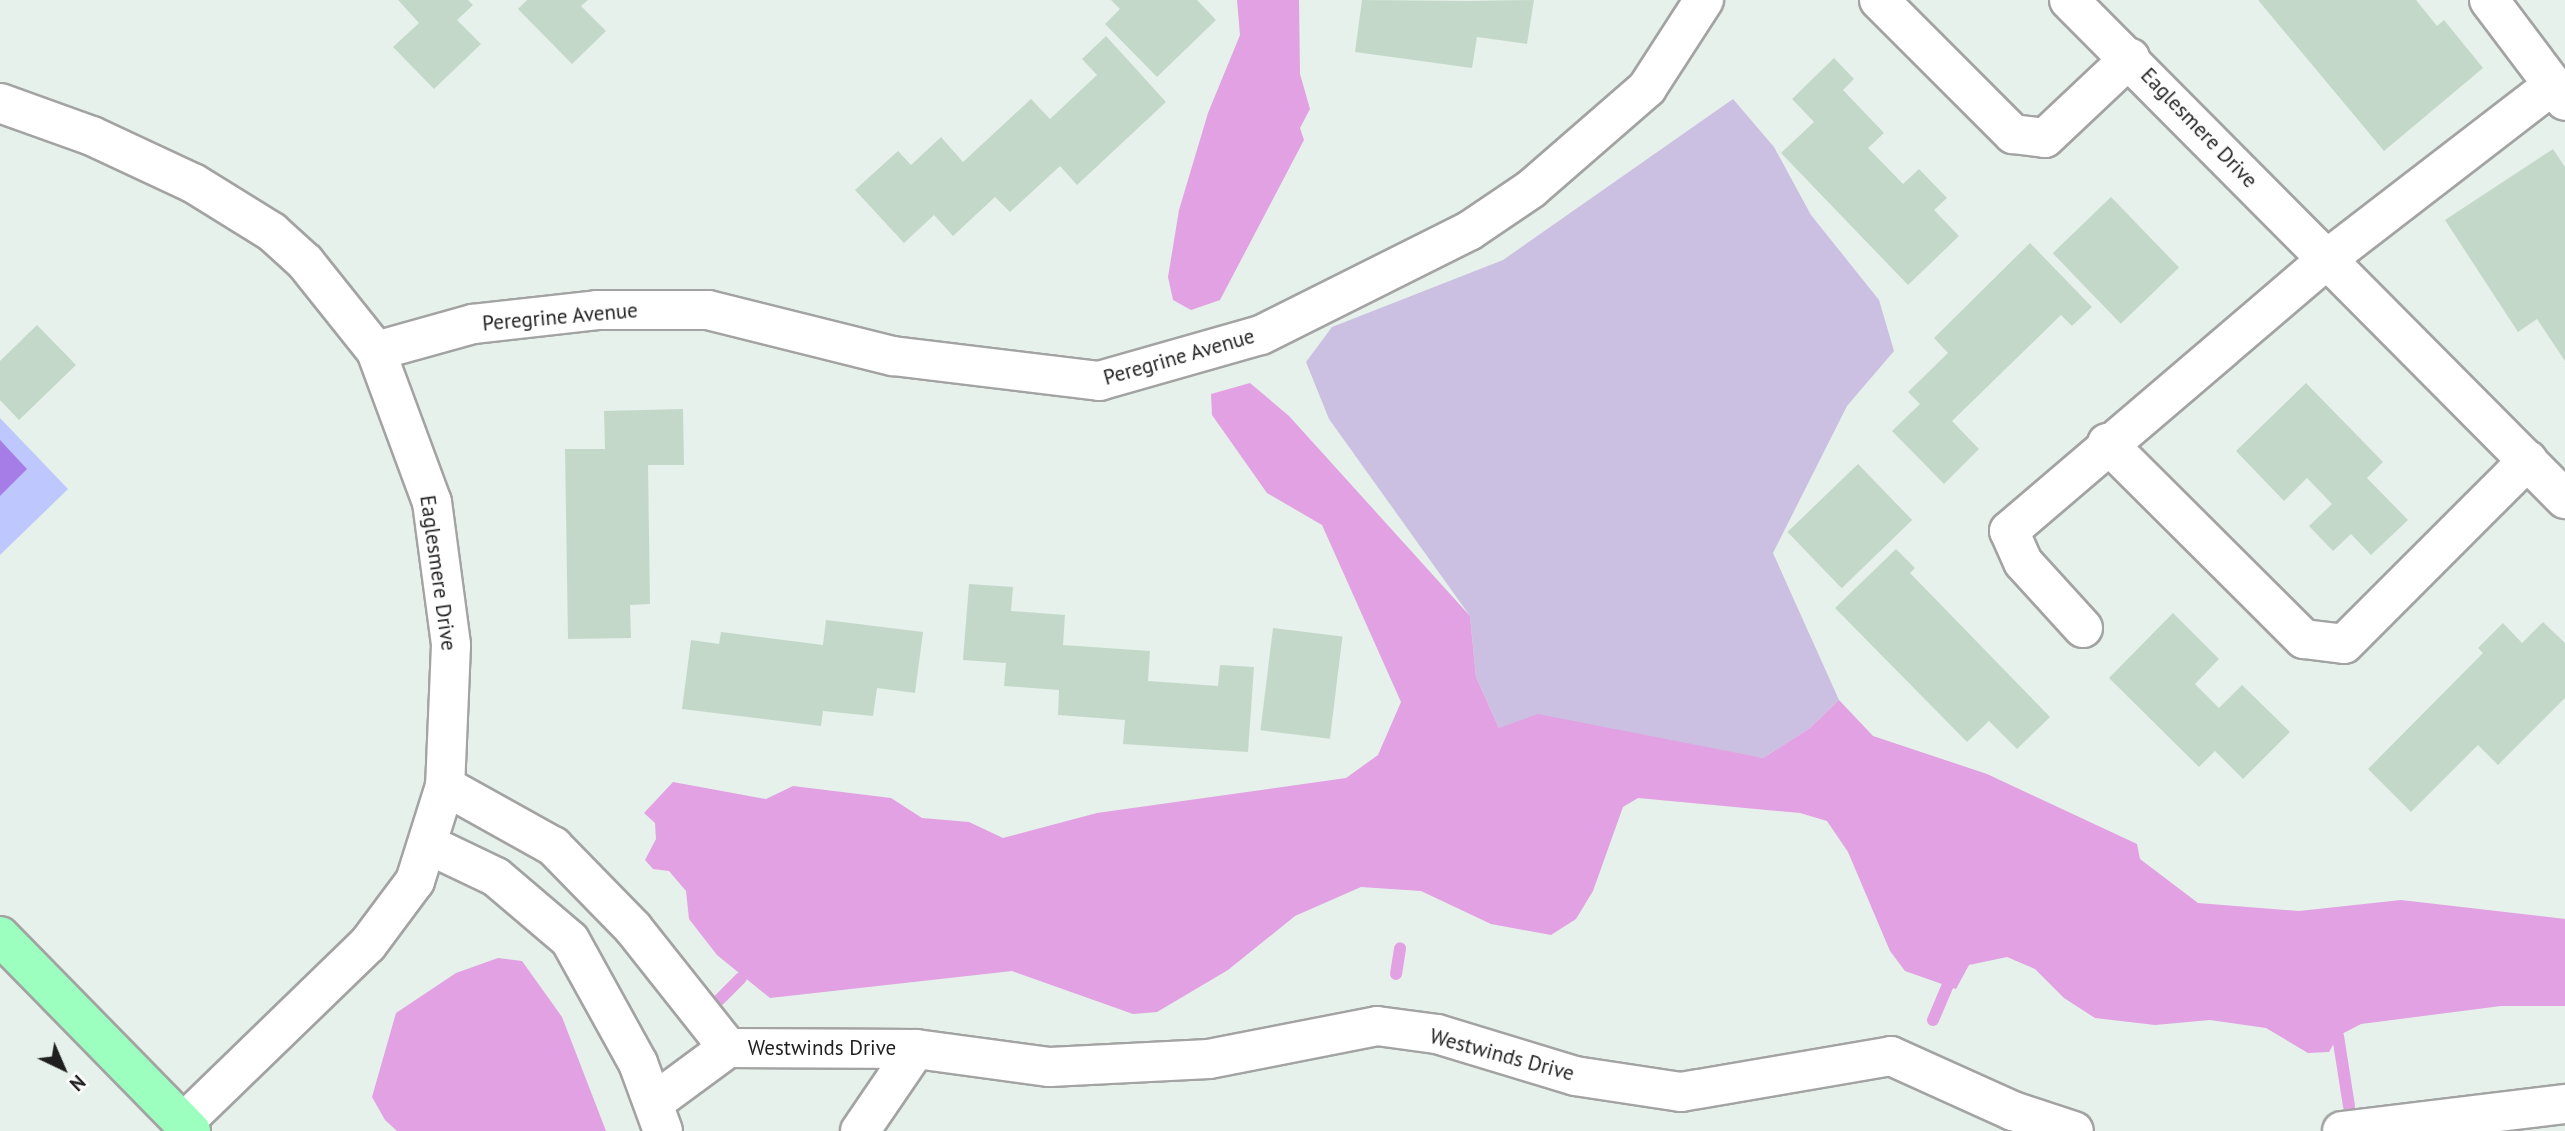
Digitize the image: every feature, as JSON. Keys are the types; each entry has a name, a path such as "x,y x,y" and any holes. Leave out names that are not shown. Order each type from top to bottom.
{"main road":[{"path":"0,936 187,1127"}],"street":[{"name":"Peregrine Avenue","path":"376,351 473,324 597,310 708,310 893,356 1099,381 1261,335 1469,231 1531,189 1647,88 1704,0"},
{"path":"1879,0 2014,134 2045,138 2130,58"},
{"name":"Eaglesmere Drive","path":"2069,0 2130,58 2565,499"},
{"path":"2083,628 2022,562 2009,531 2108,443 2327,259 2559,93 2489,0"},
{"name":"Eaglesmere Drive","path":"0,103 92,136 193,183 272,232 305,262 376,351 432,502 451,645 445,786 429,845 415,881 368,944 187,1127"},
{"path":"2108,443 2304,639 2344,644 2528,460"},
{"path":"429,845 496,877 570,940 659,1116 728,1048 633,928 554,846 445,786"},
{"name":"Westwinds Drive","path":"728,1048 916,1049 1050,1067 1209,1059 1377,1026 1437,1034 1575,1076 1681,1092 1891,1056 2013,1111 2074,1131"},
{"name":"Westwinds Drive","path":"860,1131 916,1049"},
{"path":"2342,1131 2565,1104"}],"shaded area":[{"path":"1237,0 1299,0 1300,74 1310,109 1300,128 1304,140 1220,300 1191,310 1173,300 1168,277 1179,210 1208,113 1240,35"},
{"path":"1733,99 1774,147 1811,215 1879,300 1894,351 1847,406 1773,553 1839,700 1810,728 1763,758 1655,742 1499,728 1476,677 1470,616 1329,419 1306,362 1332,327 1503,260"},
{"path":"1250,383 1289,416 1470,616 1476,677 1499,728 1538,714 1763,758 1810,728 1839,700 1873,736 1987,774 2137,844 2140,859 2198,903 2299,911 2401,900 2565,919 2565,1006 2501,1006 2361,1024 2338,1036 2329,1052 2308,1053 2266,1028 2210,1020 2155,1025 2095,1018 2064,998 2035,969 2007,957 1969,965 1956,989 1905,971 1890,951 1848,852 1827,821 1800,813 1638,798 1623,807 1593,891 1576,919 1551,935 1491,924 1421,891 1361,887 1295,916 1228,970 1157,1012 1133,1014 1012,971 770,998 717,955 689,919 686,891 669,871 653,869 645,860 656,839 655,823 644,813 673,782 766,799 793,786 891,798 922,818 969,822 1003,838 1097,813 1346,778 1378,755 1401,702 1322,525 1267,493 1212,415 1211,394"},
{"path":"0,418 68,489 0,555"},
{"path":"0,440 27,469 0,496"},
{"path":"498,958 522,961 562,1017 606,1131 397,1131 385,1120 372,1097 396,1013 456,973"}],"building":[{"path":"398,0 468,0 473,5 457,20 481,44 434,89 393,47 419,23"},
{"path":"527,0 588,0 581,6 606,31 572,64 518,9"},
{"path":"1111,0 1197,0 1216,20 1157,77 1105,24 1120,9"},
{"path":"1362,0 1534,0 1527,44 1477,37 1472,68 1355,52"},
{"path":"2258,0 2416,0 2437,26 2444,20 2483,68 2384,151"},
{"path":"1106,36 1166,102 1077,185 1060,166 1010,212 995,197 953,236 934,215 904,243 855,190 898,151 911,165 941,137 963,162 1031,99 1050,119 1097,75 1082,59"},
{"path":"1834,58 1854,79 1843,90 1884,133 1868,148 1903,184 1919,169 1947,198 1934,210 1959,236 1908,285 1781,153 1814,122 1792,99"},
{"path":"2553,149 2565,167 2565,361 2537,319 2518,332 2445,220"},
{"path":"2111,197 2179,267 2121,324 2053,253"},
{"path":"2030,243 2092,307 2072,326 2061,315 1952,421 1979,449 1944,484 1892,431 1920,404 1908,392 1948,353 1934,338"},
{"path":"37,325 76,365 19,420 0,400 0,361"},
{"path":"2306,383 2383,462 2367,478 2408,520 2371,555 2351,534 2333,551 2309,526 2332,504 2307,478 2284,501 2236,451"},
{"path":"683,409 684,465 648,465 650,604 630,605 631,638 568,639 565,449 605,449 604,411"},
{"path":"1858,464 1912,520 1842,588 1788,532"},
{"path":"1896,549 1915,568 1910,573 2050,717 2017,749 1989,721 1967,742 1835,608"},
{"path":"969,584 1013,587 1011,611 1065,615 1063,645 1150,651 1148,681 1218,686 1220,665 1254,667 1248,752 1123,744 1125,720 1058,715 1059,690 1004,686 1006,663 963,660"},
{"path":"2173,613 2219,659 2195,684 2219,708 2242,685 2290,732 2243,779 2215,751 2199,767 2109,678"},
{"path":"826,620 923,632 915,693 877,688 873,716 823,711 821,726 682,709 691,640 719,644 721,632 823,645"},
{"path":"2543,622 2565,643 2565,698 2498,765 2478,745 2411,812 2368,769 2483,653 2478,648 2503,623 2522,643"},
{"path":"1273,628 1342,637 1330,739 1260,730"}],"waterway":[{"path":"1396,974 1400,948"},
{"path":"719,1000 741,978"},
{"path":"1933,1020 1948,985"},
{"path":"2338,1036 2349,1106"}]}
